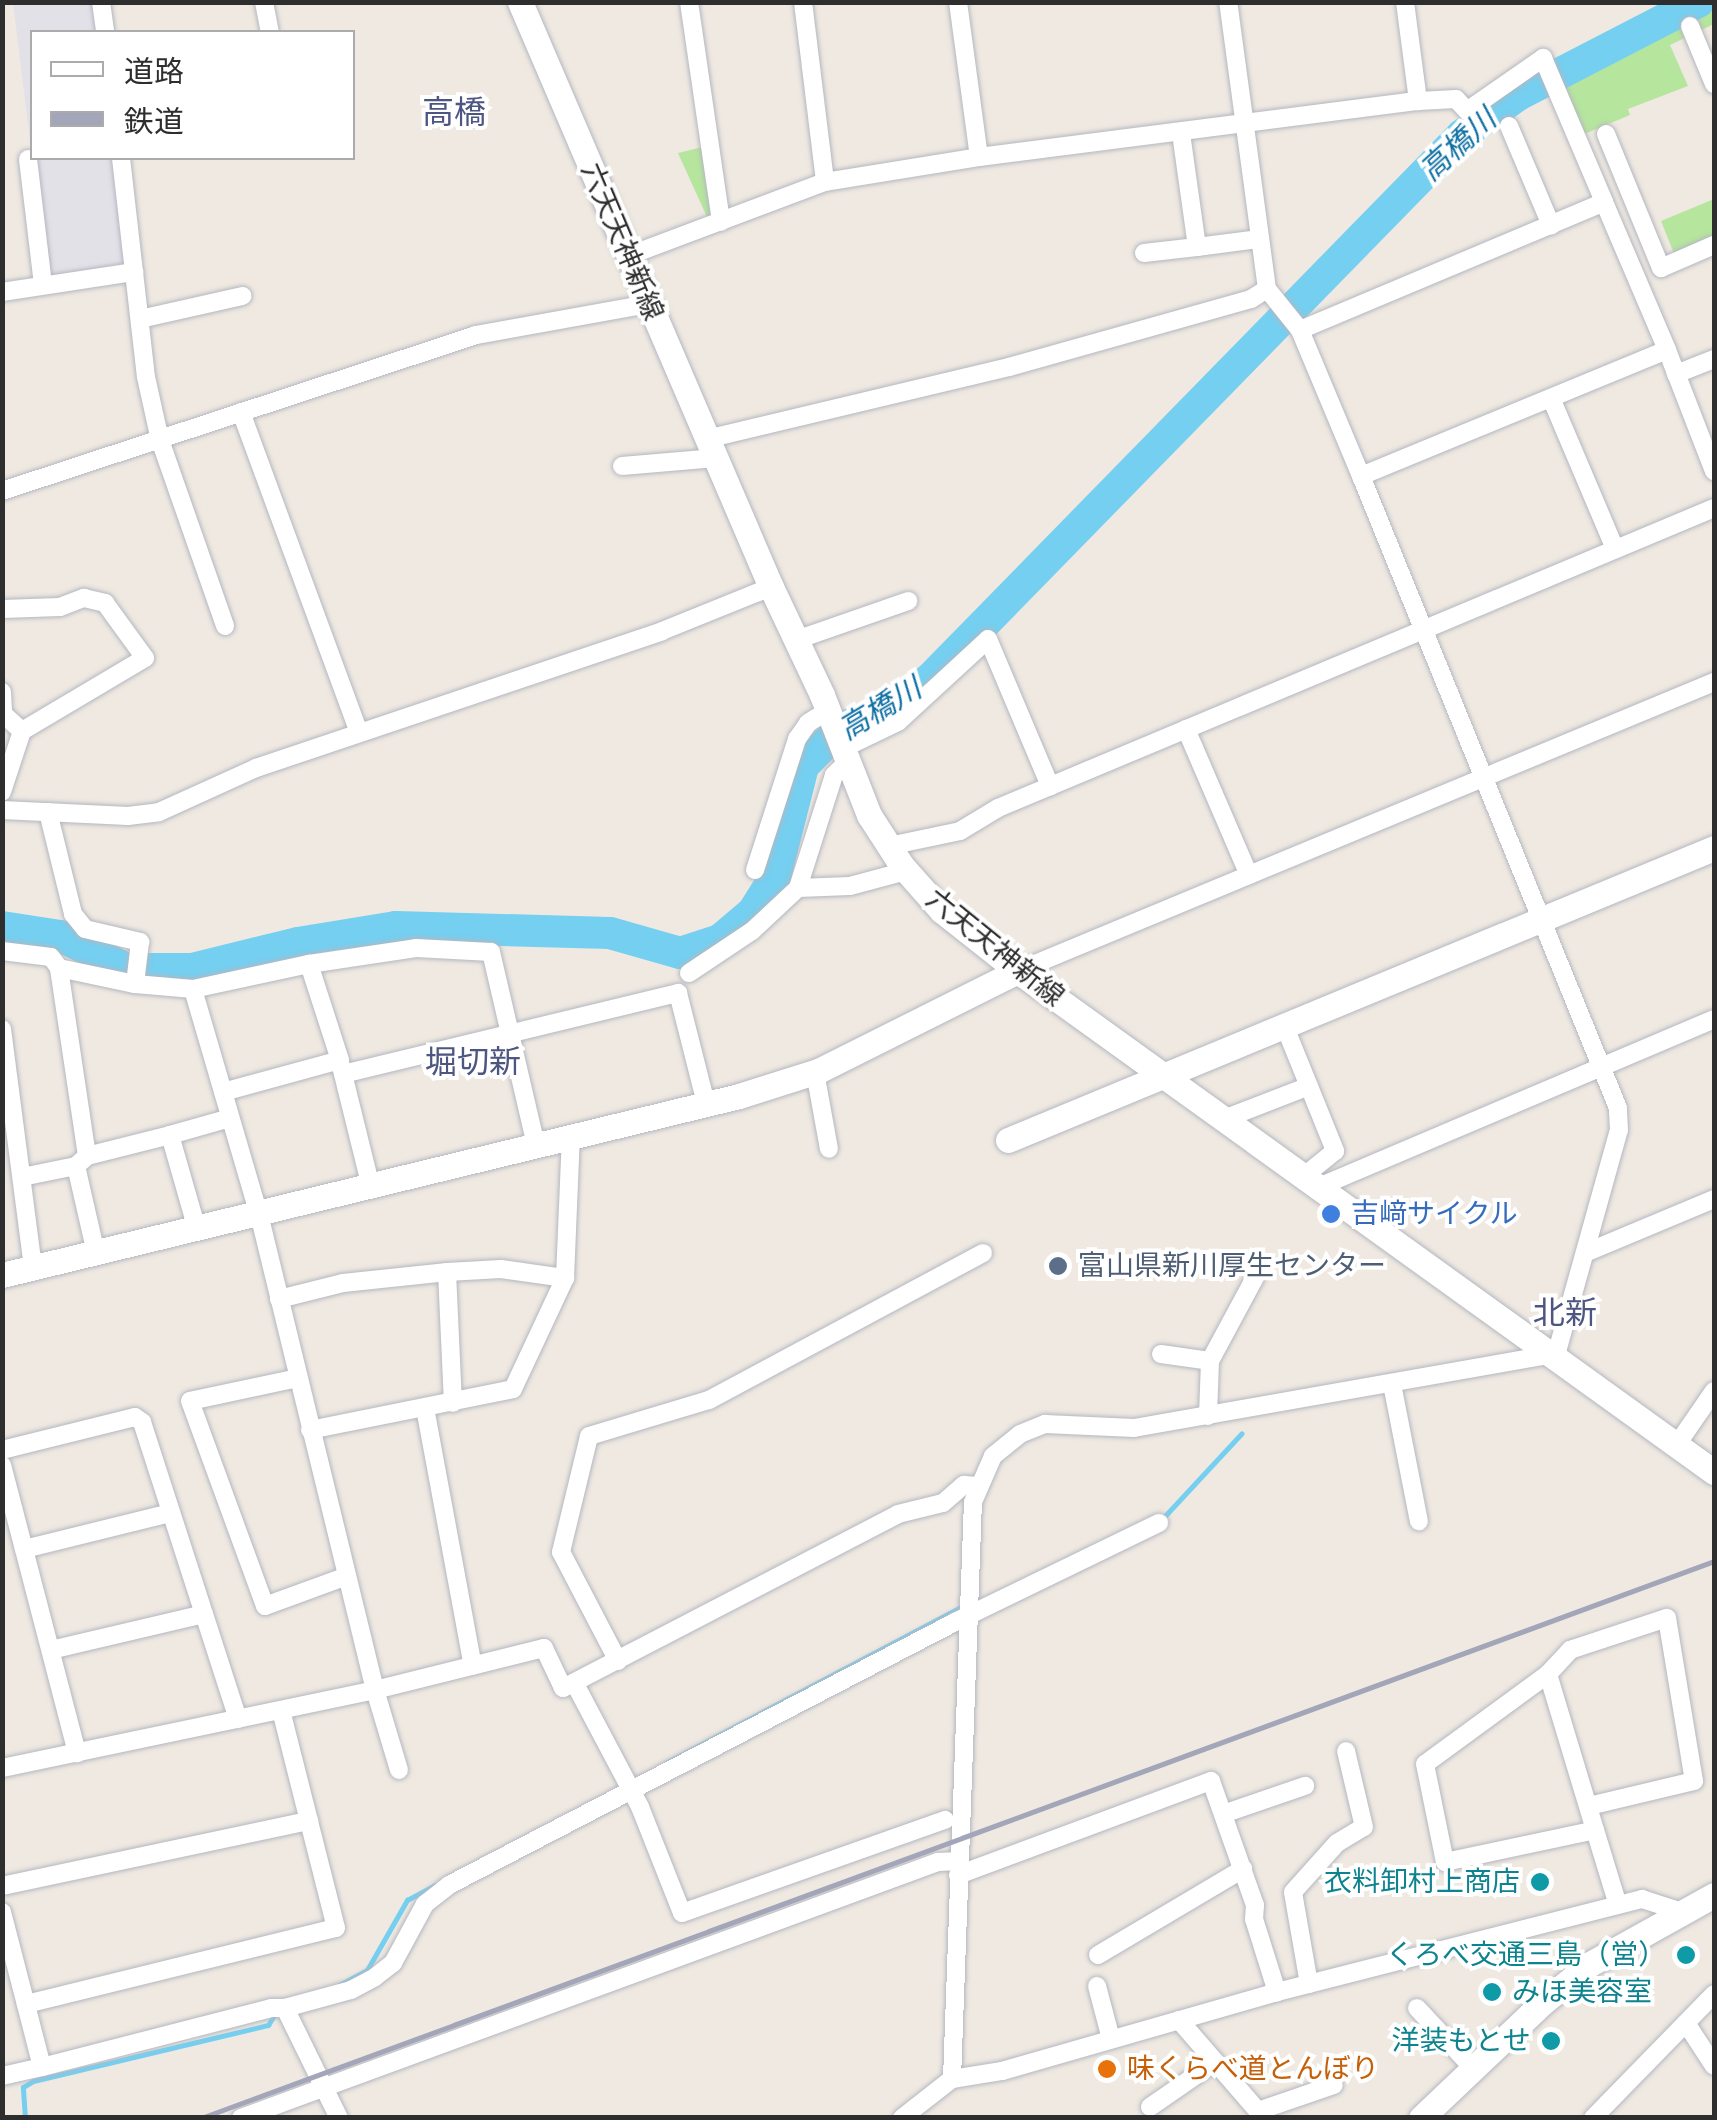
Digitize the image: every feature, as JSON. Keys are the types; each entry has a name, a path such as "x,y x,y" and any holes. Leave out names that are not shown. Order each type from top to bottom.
{"main road":[{"name":"六天天神新線","path":"520,2 771,587 831,715 870,815 906,871 942,912 1018,971 1714,1472"},
{"path":"1008,1140 1714,848"},
{"path":"2,1274 706,1104 814,1072 1018,971"},
{"path":"1434,2113 1472,2068 1590,1964 1679,1910 1714,1895"}],"street":[{"path":"101,2 105,30"},
{"path":"264,2 270,30"},
{"path":"689,2 720,222"},
{"path":"803,2 825,182"},
{"path":"958,2 979,157"},
{"path":"952,2079 974,1502 994,1456 1020,1434 1045,1424 1134,1428 1552,1354 1558,1348 1620,1130 1618,1108 1362,476 1300,330 1267,289 1228,2"},
{"path":"1405,2 1418,101"},
{"path":"1690,26 1714,84"},
{"path":"628,256 825,182 979,157 1418,101 1456,99 1467,111 1543,58 1714,471"},
{"path":"1510,126 1550,225"},
{"path":"1181,132 1196,247"},
{"path":"1606,134 1661,268 1714,246"},
{"path":"28,159 43,286"},
{"path":"121,160 146,377 160,440 224,626"},
{"path":"1300,330 1604,202"},
{"path":"1144,254 1259,239"},
{"path":"2,292 135,272"},
{"path":"622,466 712,448 1008,367 1251,300 1267,289"},
{"path":"140,320 242,296"},
{"path":"2,492 476,335 648,304"},
{"path":"1362,476 1666,350"},
{"path":"1676,374 1714,359"},
{"path":"1551,398 1615,550"},
{"path":"241,412 359,733"},
{"path":"889,846 960,831 998,808 1714,508"},
{"path":"2,810 128,816 159,812 256,768 662,631 771,587"},
{"path":"2,609 60,606 84,598 105,603 145,658 22,731 2,792"},
{"path":"796,640 908,601"},
{"path":"689,972 752,931 798,888 834,775 846,754 898,722 988,639 1050,786"},
{"path":"1018,971 1714,682"},
{"path":"2,692 4,714 22,731"},
{"path":"755,870 796,740 808,723 831,715"},
{"path":"1186,729 1248,875"},
{"path":"48,812 73,914 84,929 140,942 136,984"},
{"path":"798,888 850,886 906,871"},
{"path":"60,968 136,984 193,990 309,964 416,948 492,952 536,1144"},
{"path":"2,951 52,956 60,968 96,1253"},
{"path":"309,964 341,1067 371,1186"},
{"path":"193,990 259,1215 346,1576 399,1770"},
{"path":"223,1092 510,1033 678,993 706,1104"},
{"path":"1313,1180 1714,1019"},
{"path":"1285,1027 1336,1150 1313,1180"},
{"path":"2,1029 15,1172 33,1268"},
{"path":"814,1072 829,1149"},
{"path":"1224,1119 1309,1086"},
{"path":"15,1172 82,1161 230,1118"},
{"path":"170,1135 196,1229"},
{"path":"310,1430 513,1390 566,1278 570,1137"},
{"path":"1584,1252 1714,1199"},
{"path":"618,1661 560,1552 589,1436 709,1400 984,1253"},
{"path":"279,1299 343,1283 447,1272 501,1270 566,1278"},
{"path":"1208,1416 1210,1361 1259,1270"},
{"path":"447,1272 453,1403"},
{"path":"1161,1354 1210,1361"},
{"path":"298,1378 190,1401 265,1606 346,1576"},
{"path":"1392,1384 1419,1521"},
{"path":"1676,1446 1714,1391"},
{"path":"425,1408 474,1666"},
{"path":"2,1450 135,1417 142,1422 238,1719"},
{"path":"2,1465 78,1752"},
{"path":"2,1768 375,1690 544,1648 563,1688 898,1514 943,1503 964,1484 978,1486"},
{"path":"24,1549 171,1513"},
{"path":"2,2076 351,1990 393,1963 425,1904 448,1885 1159,1524"},
{"path":"50,1650 204,1614"},
{"path":"1589,1806 1694,1780 1666,1618 1570,1650 1548,1674 1425,1764 1444,1862 1595,1830"},
{"path":"1548,1674 1618,1906"},
{"path":"575,1684 632,1791 682,1913 946,1820"},
{"path":"26,2004 336,1928 281,1710"},
{"path":"1309,1984 1293,1892 1337,1843 1364,1827 1346,1752"},
{"path":"242,2118 938,1862 959,1868 1211,1782 1243,1869 1277,1992"},
{"path":"1224,1814 1305,1786"},
{"path":"2,1886 309,1822"},
{"path":"1098,1955 1243,1869"},
{"path":"902,2118 952,2079 1002,2071 1277,1992 1642,1899 1679,1910"},
{"path":"3,1914 42,2067"},
{"path":"1097,1986 1111,2039"},
{"path":"1593,2118 1714,1994"},
{"path":"285,2008 338,2118"},
{"path":"1417,2008 1472,2068"},
{"path":"1179,2020 1261,2114 1334,2085"},
{"path":"1686,2023 1714,2066"},
{"path":"1150,2106 1215,2062"}],"shaded area":[{"path":"13,3 93,3 97,30 30,30 30,141"},
{"path":"32,160 114,160 129,268 47,278"}],"green space":[{"path":"1714,9 1714,24 1670,45 1688,86 1628,109 1630,115 1582,135 1561,84"},
{"path":"707,146 717,214 707,217 678,153"},
{"path":"1714,199 1714,237 1675,256 1661,221"}],"waterway":[{"name":"高橋川","path":"2,927 60,936 127,969 192,969 298,943 396,927 610,933 680,953 720,940 753,912 775,877 803,766 841,728 892,708 931,678 1462,135 1518,95 1698,2"},
{"path":"1162,1519 1242,1433"},
{"path":"666,1763 965,1605"},
{"path":"339,1985 367,1970 407,1900 435,1885"},
{"path":"25,2118 23,2087 33,2081 268,2025 276,2012"}],"railway":[{"path":"201,2118 1714,1561"}],"place":[{"name":"吉﨑サイクル","path":"1331,1214"},
{"name":"富山県新川厚生センター","path":"1058,1266"},
{"name":"衣料卸村上商店","path":"1540,1882"},
{"name":"くろべ交通三島（営）","path":"1686,1955"},
{"name":"みほ美容室","path":"1492,1992"},
{"name":"洋装もとせ","path":"1551,2041"},
{"name":"味くらべ道とんぼり","path":"1107,2069"}],"district":[{"name":"高橋","path":"454,112"},
{"name":"堀切新","path":"473,1062"},
{"name":"北新","path":"1565,1313"}]}
